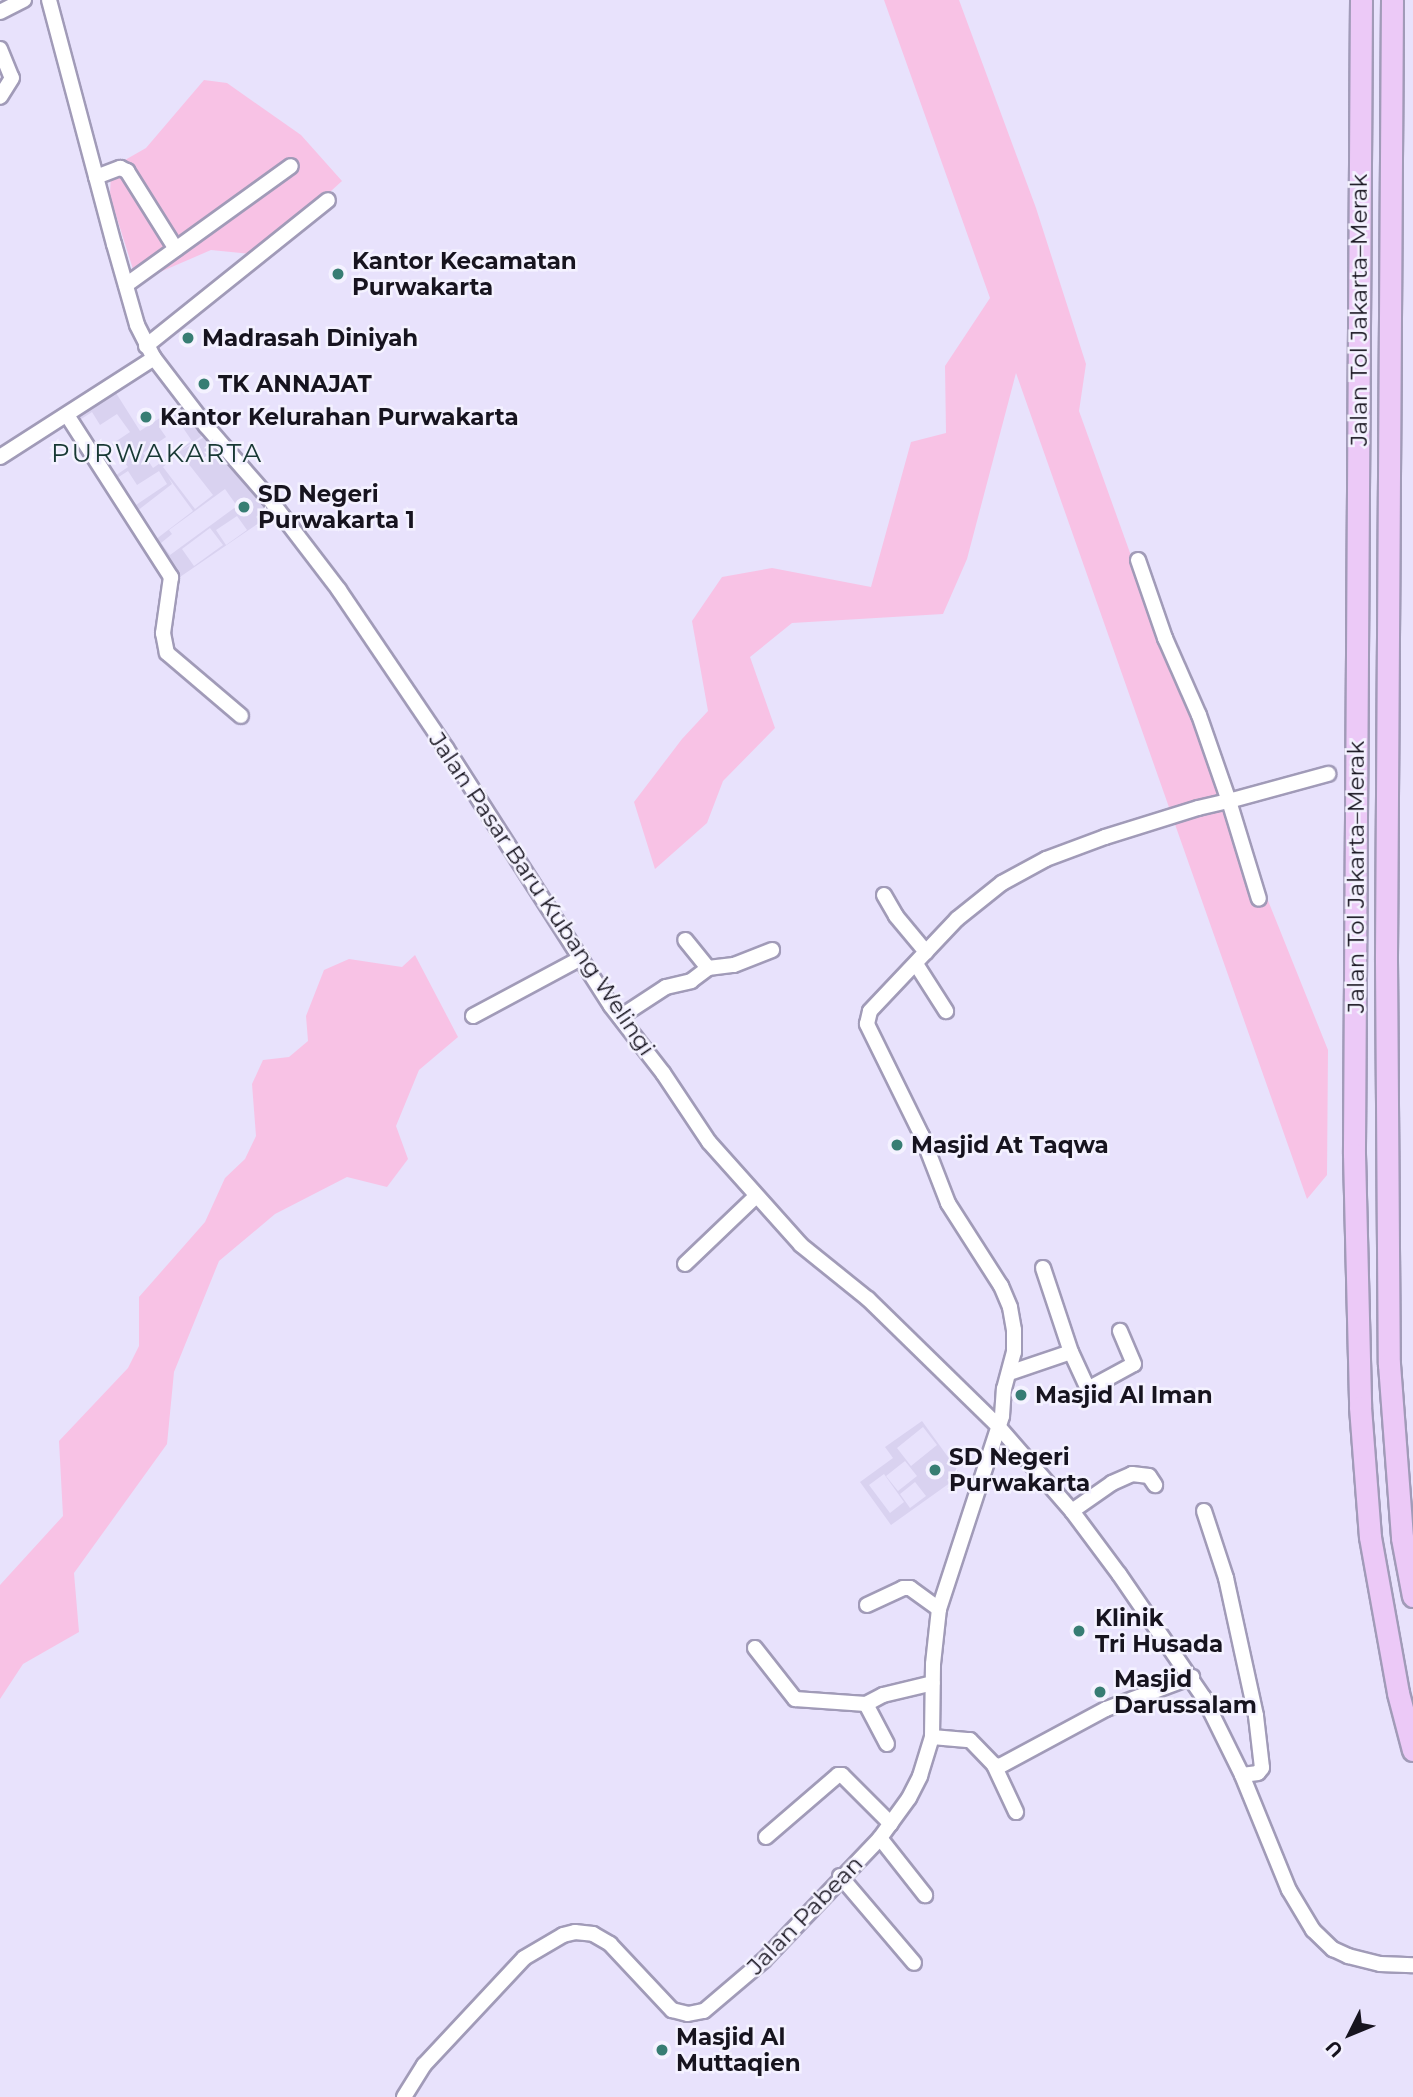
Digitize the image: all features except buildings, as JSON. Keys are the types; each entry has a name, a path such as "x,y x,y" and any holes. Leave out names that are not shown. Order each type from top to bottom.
{"highway":[{"name":"Jalan Tol Jakarta–Merak","path":"1361,0 1354,1154 1360,1407 1370,1537 1398,1693 1413,1749"},
{"name":"Jalan Tol Jakarta–Merak","path":"1392,0 1386,932 1389,1364 1402,1538 1413,1596"}],"street":[{"path":"0,12 24,0"},
{"name":"Jalan Pasar Baru Kubang Welingi","path":"49,0 126,285 150,352 206,426 268,497 339,590 446,748 620,1017 709,1142 755,1197 801,1245 868,1299 998,1426 1072,1511 1192,1677 1242,1775 1289,1890 1313,1930 1334,1949 1348,1956 1380,1964 1413,1965"},
{"path":"0,49 12,78 0,97"},
{"path":"126,285 291,166"},
{"path":"96,177 120,168 127,171 176,249"},
{"path":"0,457 67,415 150,352 328,200"},
{"path":"67,415 172,577 163,633 167,653 241,716"},
{"path":"1138,560 1165,638 1199,715 1259,899"},
{"name":"Jalan Pabean","path":"404,2097 424,2065 524,1958 563,1935 585,1932 602,1939 672,2010 695,2014 712,2006 754,1969 891,1824 920,1776 932,1737 939,1609 998,1426 1014,1352 1010,1307 990,1266 948,1203 922,1136 867,1024 867,1018 875,1004 974,903 1002,883 1046,859 1142,825 1328,774"},
{"path":"884,895 902,925 926,952"},
{"path":"685,940 708,968"},
{"path":"620,1017 666,987 691,981 708,968 734,965 772,950"},
{"path":"473,1016 581,958"},
{"path":"916,964 946,1011"},
{"path":"685,1264 755,1197"},
{"path":"1043,1268 1071,1352 1088,1389 1134,1364 1120,1331"},
{"path":"1010,1373 1071,1352"},
{"path":"1072,1511 1090,1496 1132,1474 1149,1476 1155,1485"},
{"path":"1204,1511 1226,1578 1256,1716 1262,1768 1258,1773 1242,1775"},
{"path":"867,1605 903,1588 910,1588 939,1609"},
{"path":"755,1648 795,1699 866,1704 883,1695 933,1683"},
{"path":"994,1765 1000,1766 1106,1709 1192,1677"},
{"path":"866,1704 887,1744"},
{"path":"932,1737 970,1740 994,1765 1016,1812"},
{"path":"766,1837 838,1775 842,1775 891,1824"},
{"path":"880,1838 925,1895"},
{"path":"840,1876 914,1963"}],"shaded area":[{"path":"884,0 959,0 1036,208 1086,364 1079,411 1143,589 1328,1050 1327,1175 1307,1199 1016,373 967,559 943,614 792,623 750,657 775,728 723,781 707,823 655,869 634,802 682,739 708,711 692,621 722,577 772,568 871,587 911,442 946,433 945,366 990,298"},
{"path":"204,80 227,83 301,135 342,181 261,255 211,250 137,282 110,196 111,168 146,148"},
{"path":"116,393 140,431 181,404 203,435 179,452 206,436 272,514 177,579 151,543 193,511 168,477 172,484 128,518 70,421","holes":["92,412 100,425 117,414 130,432 112,444 128,467 112,478 75,423","175,416 192,441 153,468 143,453 166,437 159,427","180,453 213,495 195,509 163,467","128,471 137,485 159,471 167,484 133,507 114,480","225,489 237,506 170,555 161,543 172,534 169,530","237,516 247,530 226,545 216,530","210,528 223,545 194,566 182,549"]},
{"path":"415,955 458,1037 419,1070 396,1126 408,1159 387,1187 347,1177 275,1214 219,1261 174,1372 167,1444 74,1573 79,1632 23,1664 0,1699 0,1585 63,1516 59,1441 128,1368 139,1346 139,1297 205,1222 225,1178 245,1159 256,1136 252,1084 263,1060 289,1057 308,1041 306,1016 324,970 349,959 402,967"},
{"name":"SD Negeri Purwakarta","path":"922,1421 961,1475 891,1525 860,1482 893,1458 885,1447","holes":["923,1427 937,1445 911,1466 897,1448","905,1461 917,1476 898,1491 886,1476","884,1474 904,1502 890,1513 869,1485","915,1482 926,1496 910,1508 900,1494"]}],"place":[{"name":"Kantor Kecamatan Purwakarta","path":"338,274"},
{"name":"Madrasah Diniyah","path":"188,338"},
{"name":"TK ANNAJAT","path":"204,384"},
{"name":"Kantor Kelurahan Purwakarta","path":"146,417"},
{"name":"SD Negeri Purwakarta 1","path":"244,507"},
{"name":"Masjid At Taqwa","path":"897,1145"},
{"name":"Masjid Al Iman","path":"1021,1395"},
{"name":"SD Negeri Purwakarta","path":"935,1470"},
{"name":"Klinik Tri Husada","path":"1079,1631"},
{"name":"Masjid Darussalam","path":"1100,1692"},
{"name":"Masjid Al Muttaqien","path":"662,2050"}],"district":[{"name":"PURWAKARTA","path":"157,454"}]}
